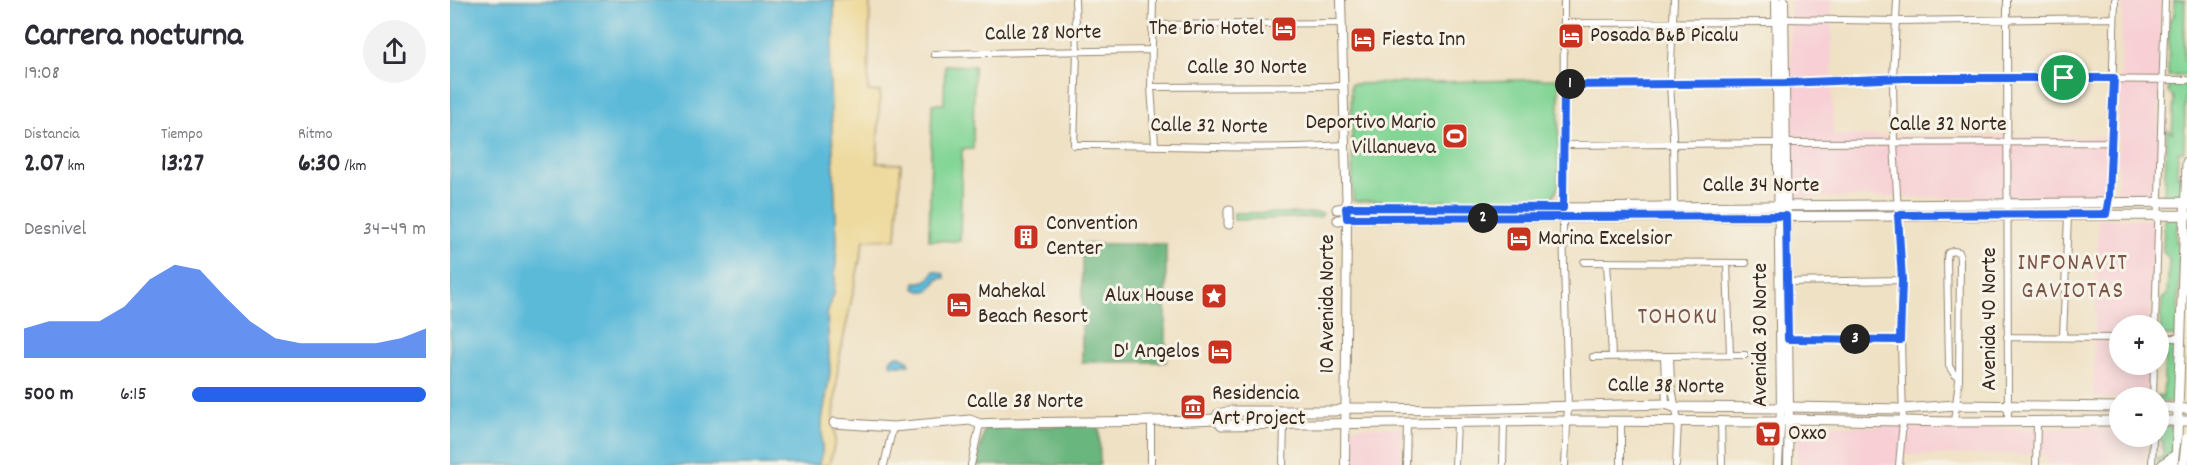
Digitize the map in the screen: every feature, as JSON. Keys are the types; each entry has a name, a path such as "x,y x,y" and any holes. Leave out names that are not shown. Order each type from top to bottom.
{"highway":[{"path":"2184,465 2187,439"}],"main road":[{"path":"2176,465 2183,421 2180,357 2187,162"},
{"name":"Calle 34 Norte","path":"1342,219 1563,208 2186,202"},
{"name":"Calle 34 Norte","path":"1342,208 1563,218 2185,215"},
{"path":"1229,210 1229,224"},
{"path":"2180,357 2187,366"},
{"name":"Calle 38 Norte","path":"1216,419 1218,414 1231,411 1335,411 1347,408 1459,409 1670,405 1903,409 1955,405 2109,406"},
{"path":"1456,423 1459,409"},
{"name":"Calle 38 Norte","path":"834,423 893,427 970,420 980,424 1216,419 1222,425 1721,420 2109,421"},
{"path":"2162,465 2177,453 2187,449"}],"street":[{"path":"1075,0 1077,52"},
{"path":"1153,0 1151,87 1155,144"},
{"name":"10 Avenida Norte","path":"1341,0 1344,145 1342,219 1347,408 1345,465"},
{"path":"1564,0 1563,218 1568,406 1565,465"},
{"path":"1674,0 1670,83 1675,217"},
{"path":"1776,0 1781,82"},
{"path":"1781,143 1784,0"},
{"path":"1897,0 1893,78 1894,143 1902,280 1900,340 1903,421 1899,465"},
{"name":"Avenida 40 Norte","path":"2007,0 2008,422"},
{"path":"2106,214 2114,78 2115,0"},
{"path":"2155,315 2165,0"},
{"path":"1784,19 1897,21 2114,18"},
{"path":"1564,24 1672,21 1776,22"},
{"path":"1154,25 1342,23"},
{"name":"Calle 28 Norte","path":"934,54 1152,50"},
{"name":"Calle 32 Norte","path":"1077,52 1074,145 1344,145"},
{"path":"1564,85 1893,78 2187,80"},
{"name":"Calle 30 Norte","path":"1151,87 1342,86"},
{"name":"Calle 32 Norte","path":"1563,145 2110,142"},
{"name":"Avenida 30 Norte","path":"1781,143 1785,408"},
{"name":"Avenida 30 Norte","path":"1778,465 1785,408 1788,339 1782,216"},
{"path":"2063,337 2068,216"},
{"path":"1954,422 1959,377 1960,254 1953,251 1948,254 1947,259 1949,366 1959,377"},
{"path":"1584,262 1746,263"},
{"path":"1607,262 1612,356"},
{"path":"1727,263 1730,355"},
{"path":"1787,282 1902,280"},
{"path":"2007,337 2109,338"},
{"path":"2169,338 2181,338"},
{"path":"1788,339 1900,340"},
{"path":"1593,357 1745,355"},
{"path":"1667,357 1670,405 1678,421 1676,465"},
{"path":"1721,420 1722,465"},
{"name":"Avenida 30 Norte","path":"1784,420 1788,465"},
{"path":"1621,421 1621,465"},
{"path":"1151,422 1151,465"},
{"path":"2036,465 2037,422"},
{"path":"1455,465 1456,423"},
{"path":"1503,465 1504,423"},
{"path":"971,465 980,424"},
{"path":"1283,465 1284,424"},
{"path":"1406,465 1407,424"},
{"path":"884,465 893,427"},
{"path":"2152,465 2153,447"}],"shaded area":[{"path":"1790,0 1831,0 1833,136 2107,137 2107,197 1791,197"},
{"path":"2123,0 2161,0 2157,197 2117,198"},
{"path":"2098,219 2154,220 2150,315 2109,315 2109,375 2149,375 2148,387 2109,387 2109,398 2093,398"},
{"path":"1798,425 2046,429 2109,427 2109,447 2146,447 2145,465 2046,465 2046,454 1904,455 1903,465 1797,465"},
{"path":"1352,427 1402,427 1401,465 1352,465"}],"green space":[{"path":"2174,0 2185,0 2184,60 2187,63 2187,76 2168,76 2169,20 2174,15"},
{"path":"945,65 974,66 973,149 962,149 960,241 929,240 932,104 944,104"},
{"name":"Deportivo Mario Villanueva","path":"1559,79 1558,188 1550,201 1353,201 1351,84"},
{"path":"2169,84 2186,84 2184,151 2178,152 2177,175 2183,178 2183,196 2180,199 2164,199 2167,129 2172,133 2174,97 2168,92"},
{"path":"2096,208 2096,211 2012,211 2014,209"},
{"path":"1791,209 1893,210 1890,212 1791,212"},
{"path":"1905,209 2004,209 2004,212 1902,211"},
{"path":"1234,213 1323,214 1320,217 1234,220"},
{"path":"2164,218 2181,218 2181,224 2177,226 2176,242 2180,257 2177,336 2169,336 2169,315 2161,315 2162,299 2167,295 2169,258 2163,252"},
{"path":"1082,244 1166,244 1166,362 1082,362"},
{"path":"2169,343 2177,343 2174,403 2169,403 2169,387 2163,387 2164,375 2169,375"},
{"path":"1099,425 1100,465 976,465 985,428"},
{"path":"2169,425 2174,429 2172,453 2158,465 2157,457 2163,458 2163,447 2169,447"}],"sand":[{"path":"834,0 870,0 868,91 880,92 877,163 901,164 896,239 864,240 838,365 834,417 835,442 829,465 818,465 822,454 822,421 830,373 827,314 834,293 837,242 829,65 834,35"}],"water":[{"path":"450,0 834,0 834,35 829,65 837,242 834,293 827,314 830,373 822,421 822,454 818,465 450,465"},
{"path":"934,271 944,274 945,278 938,279 929,291 914,288 915,282 927,280"},
{"path":"895,356 909,361 909,365 892,365 891,359"}],"place":[{"name":"The Brio Hotel","path":"1284,29"},
{"name":"Posada B&B Picalu","path":"1571,36"},
{"name":"Fiesta Inn","path":"1363,40"},
{"name":"Deportivo Mario Villanueva","path":"1455,136"},
{"name":"Convention Center","path":"1026,237"},
{"name":"Marina Excelsior","path":"1519,239"},
{"name":"Alux House","path":"1214,296"},
{"name":"Mahekal Beach Resort","path":"959,305"},
{"name":"D' Angelos","path":"1220,352"},
{"name":"Residencia Art Project","path":"1193,407"},
{"name":"Oxxo","path":"1768,434"}],"district":[{"name":"INFONAVIT GAVIOTAS","path":"2073,278"},
{"name":"TOHOKU","path":"1678,318"}],"route":[{"path":"1905,78 2064,78 2114,78 2109,197 2106,214 2068,216 1898,215 1902,280 1900,340 1788,339 1786,216 1347,218 1346,208 1349,207 1563,208 1564,85 1776,81 1785,83 1905,78"}]}
